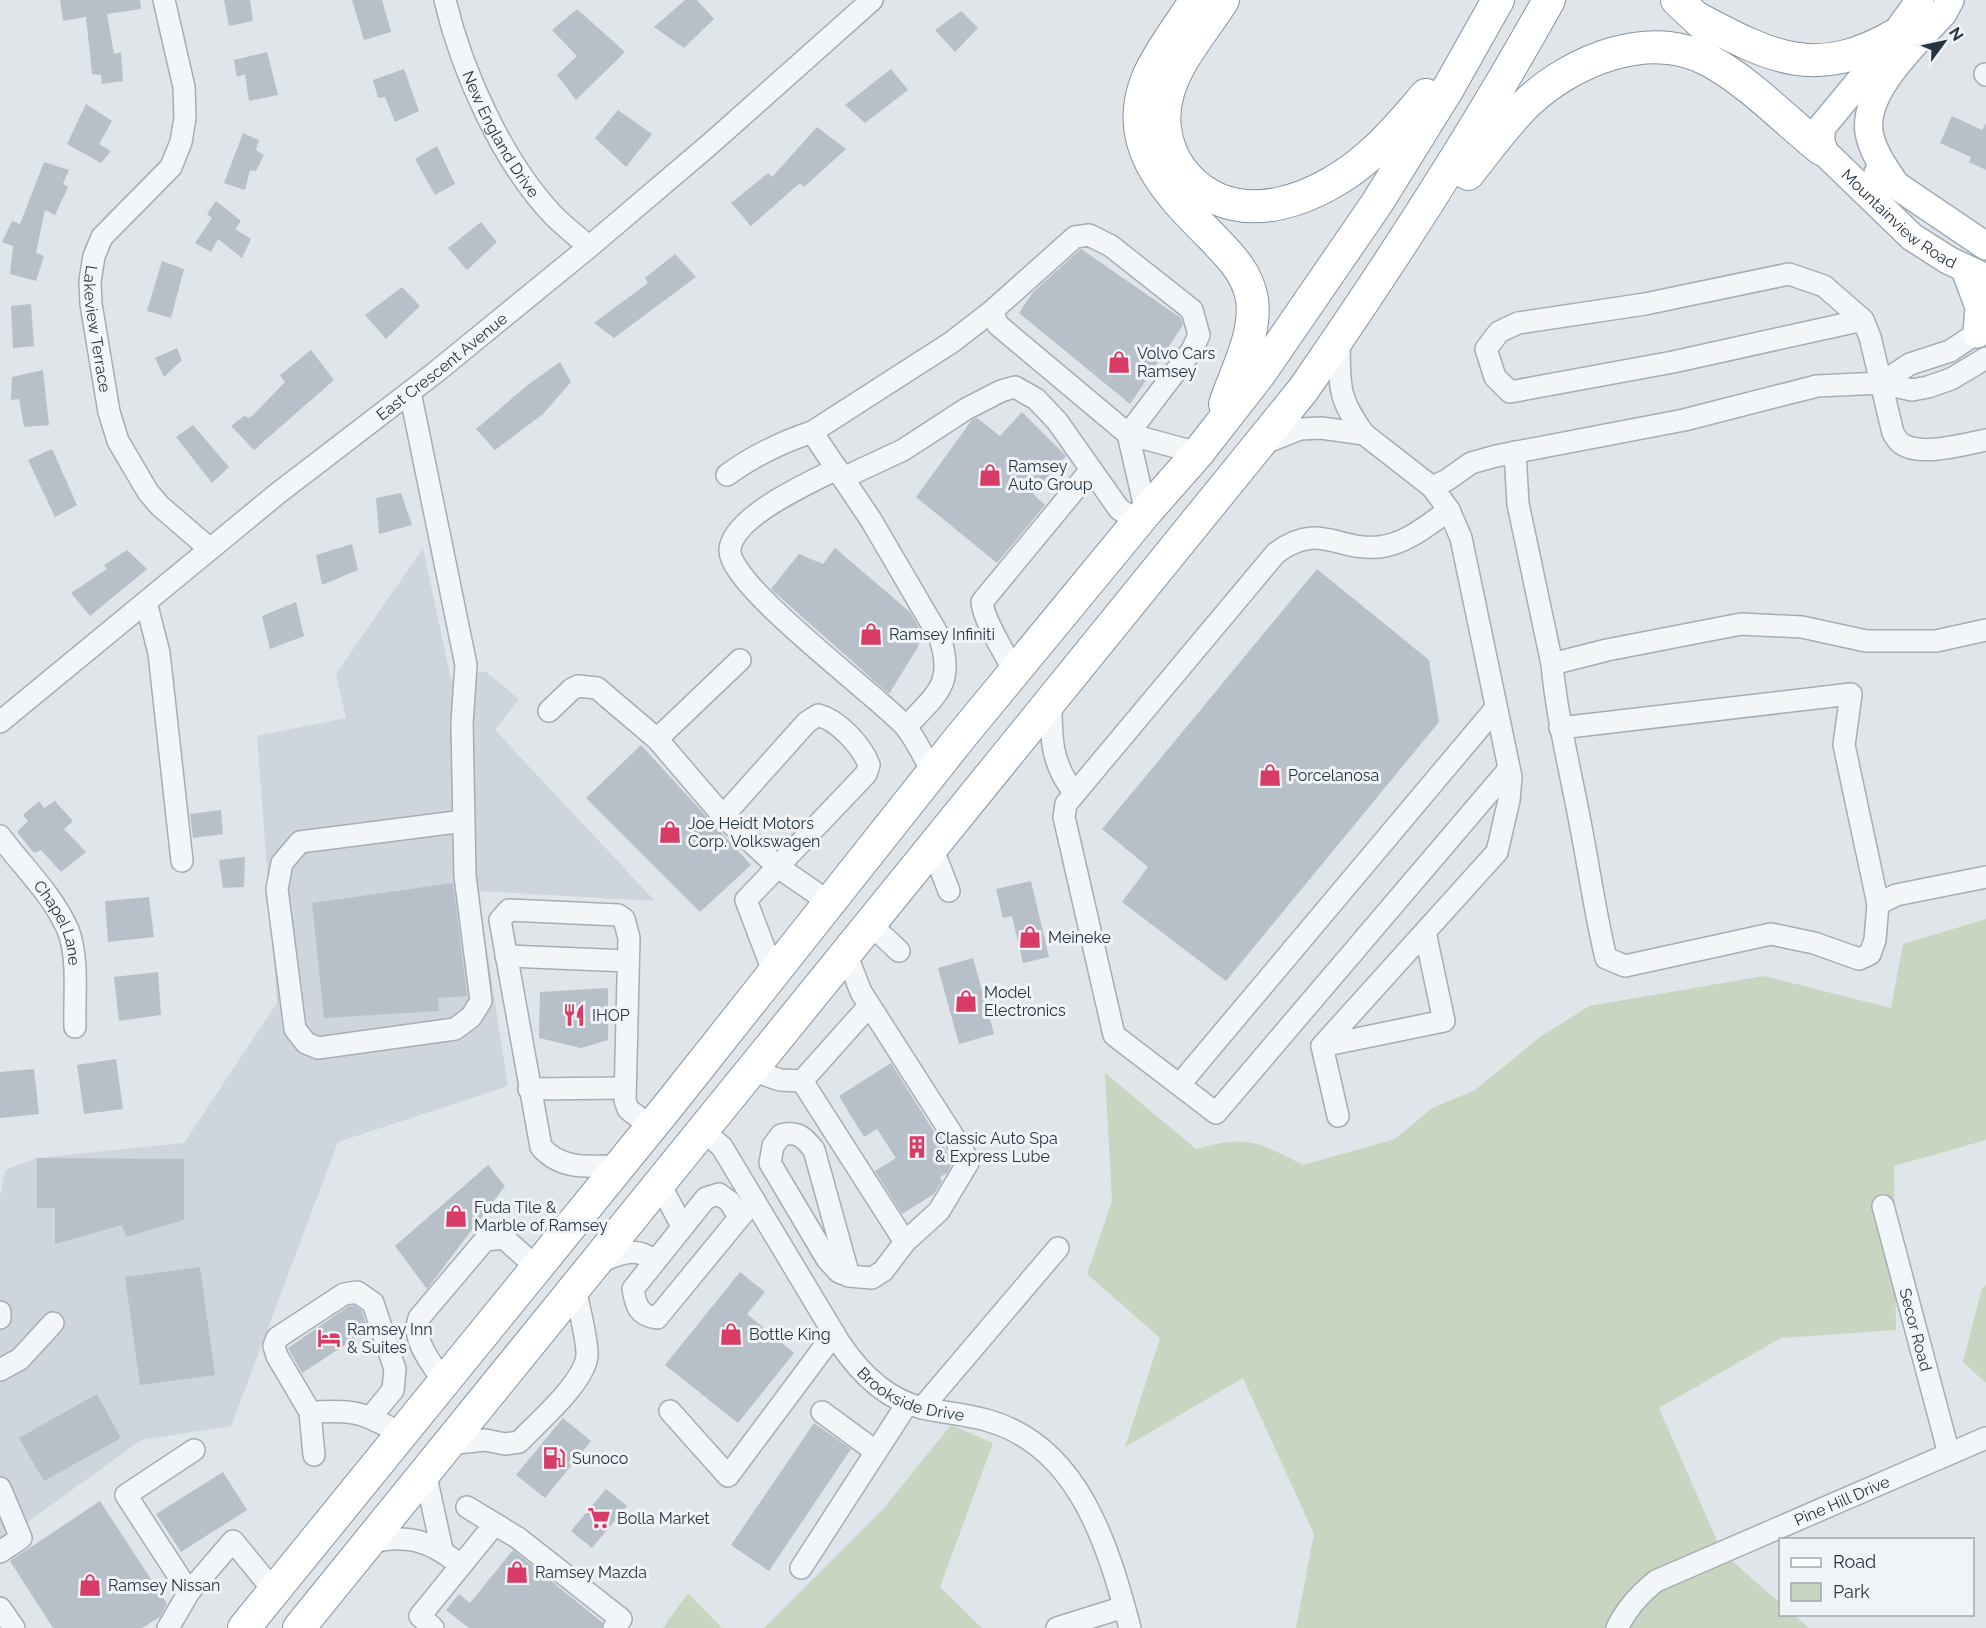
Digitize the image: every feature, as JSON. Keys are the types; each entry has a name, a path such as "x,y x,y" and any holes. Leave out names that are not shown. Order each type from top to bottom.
{"highway":[{"path":"1196,0 1149,76 1140,106 1140,124 1143,142 1156,175 1173,198 1233,259 1250,291 1253,315 1250,332 1218,425"},
{"path":"1223,0 1172,81 1165,111 1166,134 1173,157 1192,182 1219,201 1255,207 1297,199 1318,191 1352,170 1385,141 1483,29"},
{"path":"244,1628 620,1166 933,773 1142,517 1198,453 1261,372 1377,203 1483,29 1498,0"},
{"path":"299,1628 703,1130 845,951 1051,703 1303,390 1362,306 1476,128 1549,0"},
{"path":"1687,9 1821,139"},
{"path":"1687,9 1754,47 1797,60 1822,61 1846,57 1897,34"},
{"path":"1362,306 1526,104 1558,80 1606,56 1623,51 1654,48 1696,54 1725,70 1821,139"}],"main road":[{"path":"1821,139 1920,0"},
{"path":"1893,181 1871,140 1870,108 1881,86 1942,13 1950,0"},
{"name":"Mountainview Road","path":"1821,139 1893,181 1986,246"},
{"name":"Mountainview Road","path":"1821,139 1895,223 1931,251 1975,273"},
{"path":"1975,273 1983,340"}],"street":[{"name":"Lakeview Terrace","path":"164,0 184,87 185,118 181,142 171,167 102,237 94,256 90,281 91,304 109,412 118,441 148,492 210,549"},
{"name":"New England Drive","path":"445,0 453,36 485,110 508,151 533,190 554,216 589,247"},
{"name":"East Crescent Avenue","path":"0,722 210,549 410,392 589,247 709,145 872,0"},
{"path":"727,475 742,464 791,439 812,432 952,342 992,312 1075,237 1089,235 1111,246 1192,310 1199,335 1192,350 1128,434 1142,517 1119,509 1090,471 1057,421 1036,399 1014,387 966,409 903,450 785,495 760,511 733,540 730,551 733,563 768,604 906,727 933,773"},
{"path":"1863,320 1673,362 1510,392 1495,377 1486,349 1499,332 1518,323 1645,304 1789,274 1824,286 1863,320 1893,432 1902,444 1919,448 1941,449 1986,440"},
{"path":"992,312 998,325 1128,434 1198,453"},
{"path":"1322,1046 1497,852 1509,800 1509,769 1461,538 1449,510 1432,487 1364,434 1346,410 1340,388 1339,338"},
{"path":"1432,487 1447,480 1471,463 1515,452 1684,420 1816,386 1881,384 1910,364 1983,340"},
{"path":"410,392 466,665 462,723 464,821 465,876 481,1002 471,1017 455,1029 318,1048 306,1043 295,1029 277,889 282,863 300,842 464,821"},
{"path":"1255,447 1300,429 1321,428 1364,434"},
{"path":"812,432 871,520 939,639 946,659 946,674 935,694 906,727"},
{"path":"1515,452 1518,504 1552,664 1560,728 1581,824 1593,904 1606,958 1625,966 1772,934 1814,943 1859,959 1870,954 1875,940 1878,904 1844,745 1851,694 1560,728"},
{"path":"1015,674 1002,645 983,614 982,602 1090,471"},
{"path":"1449,510 1417,533 1393,544 1377,547 1308,538 1293,540 1276,553 1066,804 1064,817 1114,1035 1216,1113 1509,769"},
{"path":"146,602 159,654 182,861"},
{"path":"1552,664 1607,650 1741,624 1802,627 1866,641 1936,641 1986,630"},
{"path":"657,739 740,660"},
{"path":"549,711 578,686 597,688 657,739 723,816 778,867 829,902"},
{"path":"1051,703 1051,742 1057,766 1074,792"},
{"path":"1180,1084 1496,708"},
{"path":"723,816 807,722 818,715 830,718 866,756 869,765 866,774 746,900 774,974"},
{"name":"Chapel Lane","path":"0,836 43,892 68,930 72,946 75,1027"},
{"path":"932,847 949,891"},
{"path":"1878,904 1896,895 1986,877"},
{"path":"620,1166 569,1166 549,1157 541,1147 537,1136 500,920 509,910 618,915 627,926 625,1088 628,1109 651,1127"},
{"path":"869,923 899,951"},
{"path":"1322,1046 1444,1021 1425,932"},
{"path":"845,951 865,999 969,1161 939,1211 905,1242 883,1271 872,1278 849,1276 839,1272 827,1258 770,1163 773,1146 781,1135 792,1133 803,1136 814,1150 849,1276"},
{"path":"506,956 628,961"},
{"path":"802,1082 865,999"},
{"path":"1322,1046 1338,1116"},
{"path":"751,1070 780,1080 802,1082"},
{"path":"802,1082 905,1242"},
{"path":"529,1089 625,1088"},
{"name":"Brookside Drive","path":"703,1130 722,1147 834,1334 852,1362 875,1385 914,1406 987,1420 1020,1434 1047,1453 1065,1471 1101,1534 1130,1628"},
{"path":"662,1180 665,1194 682,1226"},
{"path":"740,1217 730,1202 719,1194 706,1198 653,1260 633,1288 636,1308 645,1316 657,1318 754,1200"},
{"name":"Secor Road","path":"1883,1206 1949,1454"},
{"path":"444,1382 419,1341 415,1327 419,1318 485,1240 504,1238 537,1268"},
{"path":"801,1568 875,1451 1058,1248"},
{"path":"448,1444 485,1440 505,1444 519,1442 579,1375 587,1356 585,1276 625,1251 645,1254 653,1260"},
{"path":"314,1455 310,1412 277,1356 274,1346 277,1338 344,1294 357,1292 373,1303 395,1369 393,1390 370,1418"},
{"path":"0,1312 0,1318"},
{"path":"0,1370 20,1359 53,1323"},
{"path":"670,1411 728,1476 834,1334"},
{"path":"310,1412 350,1412 370,1418 402,1433"},
{"path":"822,1412 875,1451"},
{"name":"Pine Hill Drive","path":"1617,1628 1626,1611 1640,1594 1656,1581 1986,1438"},
{"path":"189,1592 126,1494 194,1450"},
{"path":"425,1472 442,1550"},
{"path":"0,1488 21,1538 0,1552"},
{"path":"467,1507 518,1538 621,1619 614,1628"},
{"path":"433,1628 420,1616 494,1525"},
{"path":"368,1543 389,1537 405,1537 442,1550 460,1565"},
{"path":"168,1628 189,1592 233,1541 274,1591"},
{"path":"1057,1628 1124,1607"},
{"path":"0,1608 14,1628"}],"shaded area":[{"path":"423,548 451,679 485,671 519,699 495,730 655,901 478,891 508,1086 338,1142 231,1426 141,1440 0,1542 0,1197 5,1170 37,1158 184,1143 277,1003 257,736 346,718 336,674"}],"green space":[{"path":"1986,919 1986,1140 1894,1166 1896,1330 1781,1338 1659,1408 1722,1552 1779,1602 1779,1616 1795,1616 1809,1628 1296,1628 1314,1534 1243,1378 1125,1447 1160,1338 1087,1274 1112,1201 1105,1073 1196,1149 1228,1142 1251,1143 1273,1150 1303,1165 1395,1139 1432,1108 1475,1090 1540,1037 1589,1006 1764,976 1891,1008 1903,944"},
{"path":"1986,1285 1986,1383 1963,1362 1982,1288"},
{"path":"951,1425 993,1443 940,1587 982,1628 764,1628 884,1508"},
{"path":"688,1593 722,1628 663,1628"}],"building":[{"path":"60,0 140,0 141,9 107,14 114,54 121,52 123,81 102,84 101,75 92,74 86,17 63,21"},
{"path":"224,0 250,0 253,21 229,26"},
{"path":"352,0 382,0 391,32 364,40"},
{"path":"685,0 697,0 714,19 684,48 654,27"},
{"path":"577,9 625,52 576,100 557,75 577,56 552,30"},
{"path":"961,11 978,28 955,52 935,30"},
{"path":"267,52 278,95 249,101 245,74 237,77 234,60"},
{"path":"404,69 419,111 395,122 385,97 378,98 373,80"},
{"path":"891,69 908,90 865,123 845,105"},
{"path":"86,104 112,121 99,144 111,151 101,163 67,144"},
{"path":"618,110 652,134 626,167 595,138"},
{"path":"1952,116 1982,130 1986,123 1986,170 1969,162 1971,157 1940,143"},
{"path":"817,127 846,149 804,187 800,183 751,226 731,203 768,173 772,177"},
{"path":"243,133 259,140 256,150 264,155 256,171 250,170 245,190 224,183"},
{"path":"437,146 455,184 435,195 415,159"},
{"path":"44,162 69,170 63,184 68,187 55,215 45,210 36,253 44,256 36,281 10,274 13,246 2,242 12,221 20,224"},
{"path":"216,201 241,221 235,229 251,239 242,258 218,239 211,252 195,243 212,218 207,214"},
{"path":"481,222 497,242 467,270 448,248"},
{"name":"Volvo Cars Ramsey","path":"1081,249 1181,318 1183,325 1130,404 1019,313 1033,292"},
{"path":"675,254 696,277 614,338 594,323 648,283 645,278"},
{"path":"162,261 184,269 171,318 147,311"},
{"path":"402,287 420,306 386,339 365,315"},
{"path":"31,304 34,346 13,348 11,306"},
{"path":"177,348 182,360 164,377 155,358"},
{"path":"311,350 334,380 254,450 231,426 244,416 250,418 285,382 280,375"},
{"path":"560,362 571,382 543,414 495,450 476,429 529,384"},
{"path":"43,370 49,425 24,427 19,399 11,400 12,377"},
{"name":"Ramsey Auto Group","path":"1022,412 1066,456 1033,494 1045,505 997,563 916,497 972,420 977,418 1000,436"},
{"path":"193,425 229,467 212,483 176,437"},
{"path":"52,449 77,505 55,517 28,460"},
{"path":"401,493 412,525 379,534 376,498"},
{"path":"352,544 358,570 322,585 316,555"},
{"name":"Ramsey Infiniti","path":"835,548 910,612 921,631 918,647 889,694 771,589 799,554 823,564"},
{"path":"127,550 147,569 90,616 71,593 107,569 104,565"},
{"name":"Porcelanosa","path":"1317,569 1429,660 1439,722 1226,981 1122,902 1148,867 1102,829"},
{"path":"296,602 304,636 270,649 262,616"},
{"name":"Joe Heidt Motors Corp. Volkswagen","path":"641,745 751,865 700,912 586,798"},
{"path":"39,801 44,808 55,801 73,821 64,829 86,852 61,872 41,850 34,853 17,832 28,821 23,815"},
{"path":"221,810 223,834 193,838 190,814"},
{"path":"245,857 244,887 223,888 219,860"},
{"name":"Meineke","path":"1031,881 1049,957 1023,963 1012,916 1003,918 996,889"},
{"path":"453,883 467,996 438,998 439,1011 324,1018 312,903"},
{"path":"149,897 154,937 108,942 105,901"},
{"name":"Model Electronics","path":"973,958 994,1034 959,1044 938,968"},
{"path":"158,972 161,1015 119,1021 114,977"},
{"name":"IHOP","path":"608,988 608,1040 581,1048 539,1038 540,992"},
{"path":"116,1059 123,1109 84,1114 77,1065"},
{"name":"Classic Auto Spa & Express Lube","path":"891,1063 953,1162 947,1173 940,1177 942,1181 934,1194 902,1214 875,1171 896,1158 877,1129 864,1137 839,1096"},
{"path":"34,1069 39,1114 0,1118 0,1072"},
{"path":"37,1158 184,1159 184,1220 126,1237 122,1225 55,1244 55,1208 37,1208"},
{"name":"Fuda Tile & Marble of Ramsey","path":"488,1165 505,1186 427,1289 395,1246"},
{"path":"200,1267 215,1375 140,1385 125,1277"},
{"name":"Bottle King","path":"740,1272 765,1292 747,1314 794,1353 738,1423 665,1365"},
{"name":"Ramsey Inn & Suites","path":"354,1305 362,1311 368,1330 302,1373 288,1348 349,1306"},
{"path":"97,1394 121,1438 44,1481 19,1438"},
{"name":"Sunoco","path":"563,1418 591,1441 545,1498 516,1475"},
{"path":"814,1423 851,1449 769,1571 731,1545"},
{"path":"223,1472 247,1510 181,1552 156,1514"},
{"name":"Bolla Market","path":"606,1489 627,1506 592,1548 571,1531"},
{"name":"Ramsey Nissan","path":"100,1501 167,1604 160,1617 142,1628 53,1628 10,1561"},
{"name":"Ramsey Mazda","path":"513,1550 603,1623 602,1628 469,1628 446,1610 459,1594 470,1603"}],"place":[{"name":"Volvo Cars Ramsey","path":"1119,362"},
{"name":"Ramsey Auto Group","path":"990,475"},
{"name":"Ramsey Infiniti","path":"871,634"},
{"name":"Porcelanosa","path":"1270,775"},
{"name":"Joe Heidt Motors Corp. Volkswagen","path":"670,832"},
{"name":"Meineke","path":"1030,937"},
{"name":"Model Electronics","path":"966,1001"},
{"name":"IHOP","path":"574,1015"},
{"name":"Classic Auto Spa & Express Lube","path":"917,1147"},
{"name":"Fuda Tile & Marble of Ramsey","path":"456,1216"},
{"name":"Bottle King","path":"731,1334"},
{"name":"Ramsey Inn & Suites","path":"329,1338"},
{"name":"Sunoco","path":"554,1458"},
{"name":"Bolla Market","path":"599,1518"},
{"name":"Ramsey Mazda","path":"517,1572"},
{"name":"Ramsey Nissan","path":"90,1585"}]}
